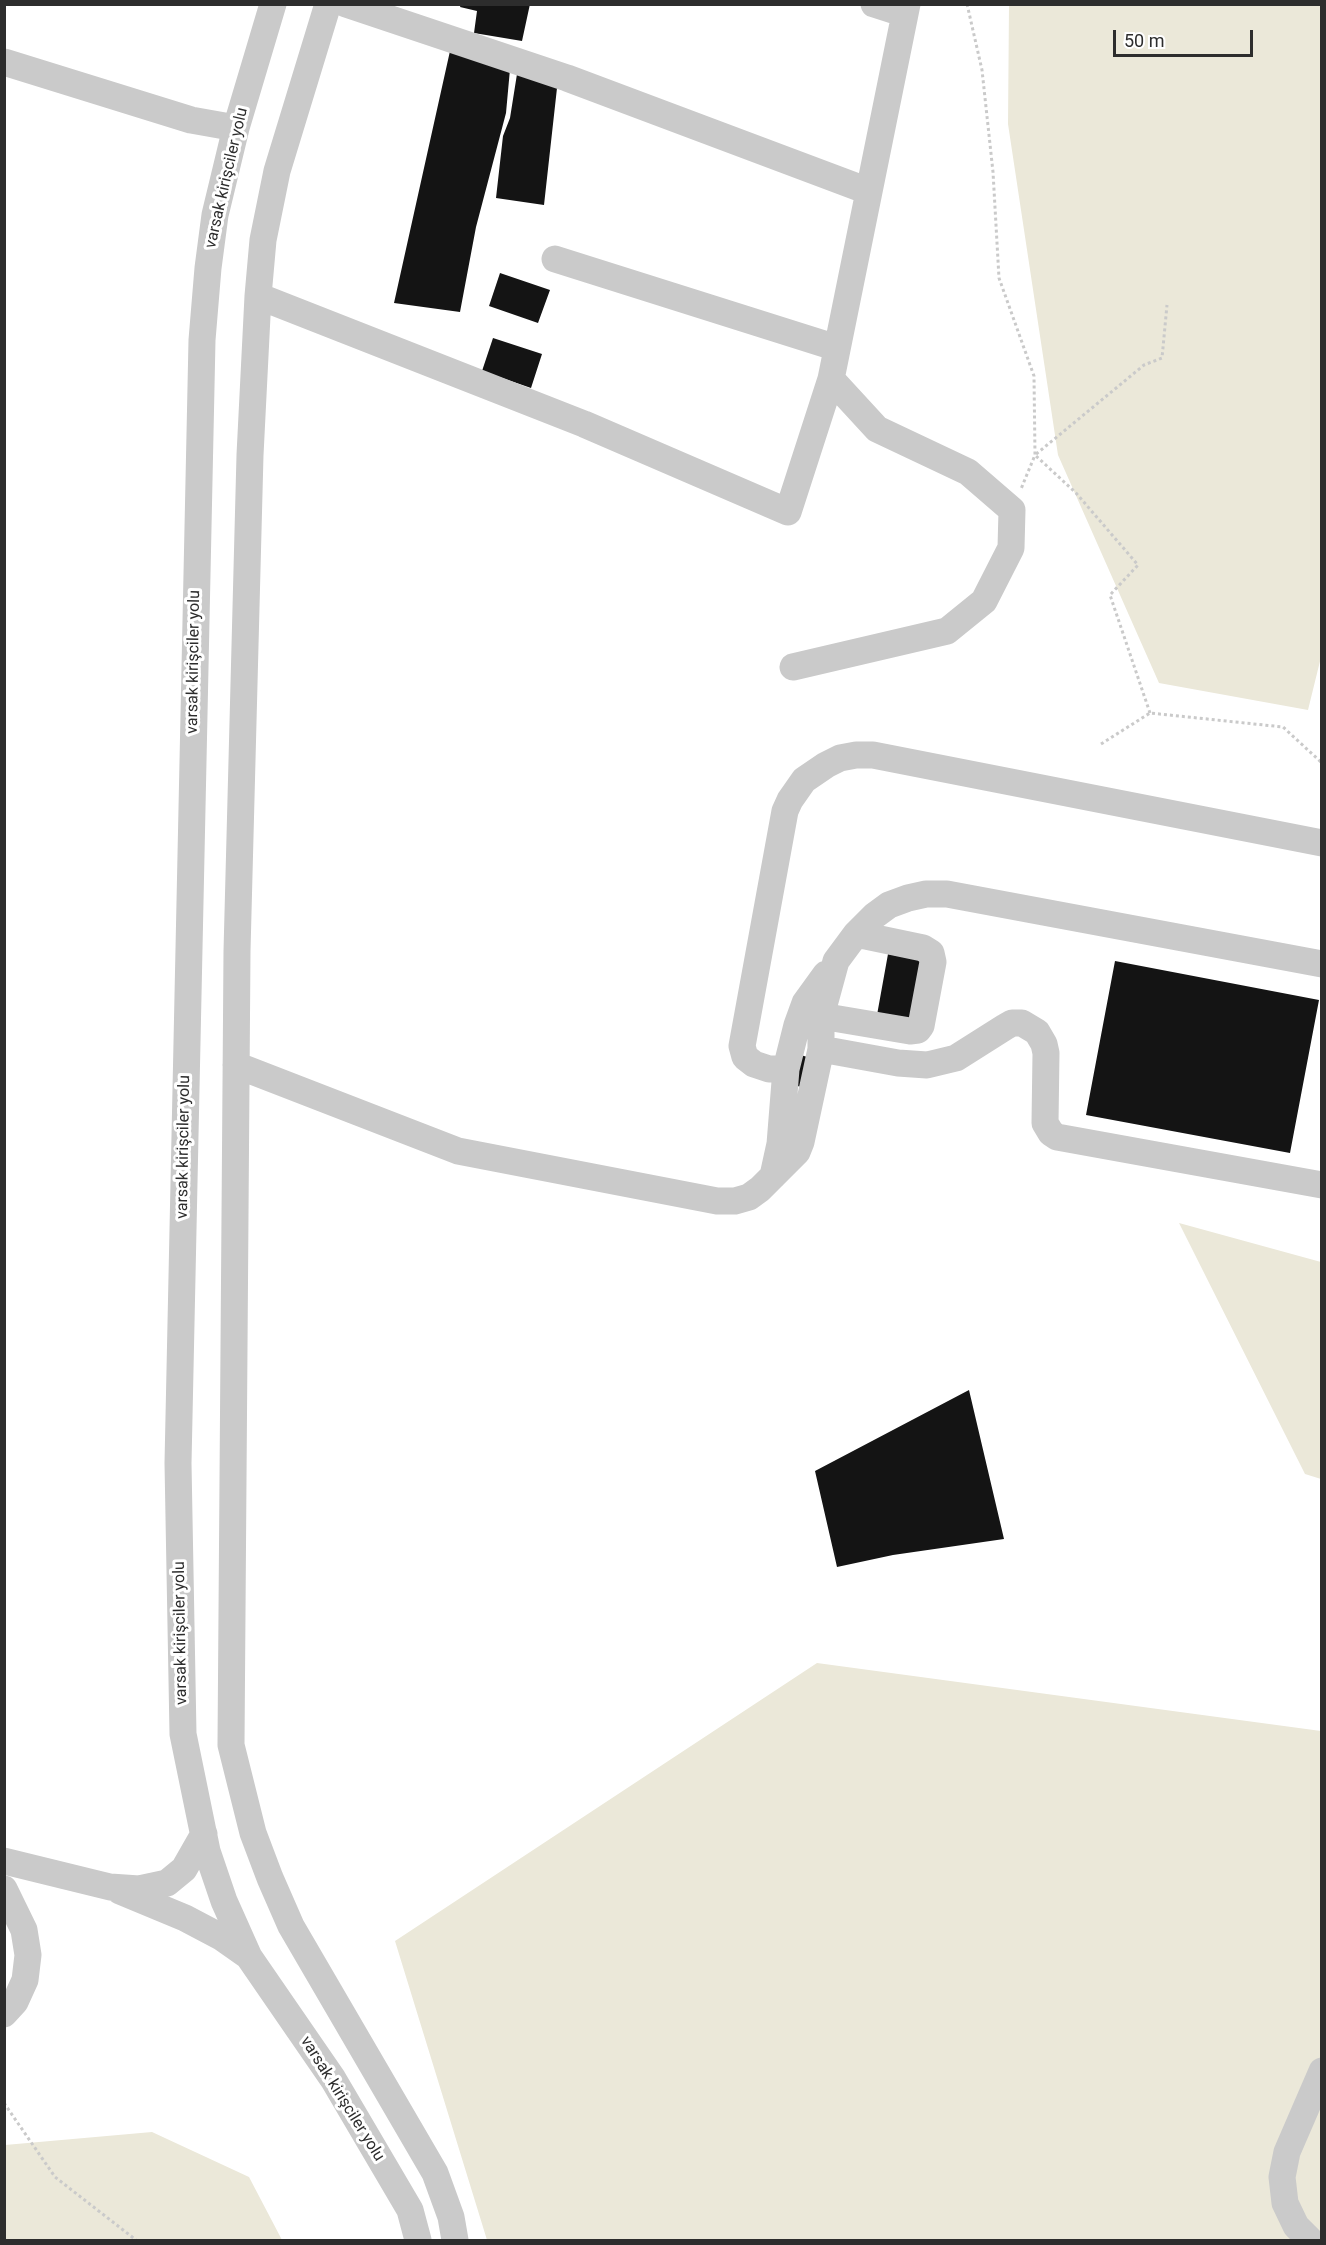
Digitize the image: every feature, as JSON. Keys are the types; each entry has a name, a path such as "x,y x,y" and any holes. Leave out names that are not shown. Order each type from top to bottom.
{"street":[{"name":"varsak kirişciler yolu","path":"273,4 236,128 215,214 202,340 178,1451 183,1734 204,1834 224,1901 249,1957 333,2079 410,2210 418,2241"},
{"path":"328,4 277,171 263,240 258,296 250,455 237,951 231,1744 253,1833 291,1926 435,2174 451,2217 455,2241"},
{"path":"346,4 567,78 868,191"},
{"path":"258,296 584,424 788,512 831,379 906,9 874,4"},
{"path":"4,62 192,120 236,128"},
{"path":"555,259 837,348"},
{"path":"793,667 947,631 984,601 1011,548 1012,510 968,472 877,429 831,379"},
{"path":"786,1069 758,1066 748,1061 742,1046 785,811 804,780 840,758 873,755 1322,843"},
{"path":"772,1178 780,1144 786,1069 804,1003 856,934 889,905 926,894 947,894 1322,964"},
{"path":"821,1016 910,1031 915,1031 921,1026 933,962 931,953 923,948 856,934"},
{"path":"236,1065 458,1151 717,1201 735,1202 749,1197 772,1178 792,1159 801,1142 821,1049 821,1016 836,961"},
{"path":"821,1049 906,1064 927,1065 956,1058 1012,1023 1022,1023 1037,1032 1044,1044 1046,1053 1045,1123 1051,1133 1057,1137 1322,1185"},
{"path":"110,1887 139,1889 167,1883 184,1869 204,1834"},
{"path":"4,1861 110,1887 185,1918 222,1937 249,1957"},
{"path":"4,1889 24,1930 28,1955 25,1980 15,2002 4,2014"},
{"path":"1310,2241 1296,2226 1285,2203 1282,2177 1287,2152 1322,2071"}],"path":[{"path":"967,4 982,70 993,172 999,278 1034,376 1035,455 1012,510"},
{"path":"1035,455 1144,365 1162,358 1167,305"},
{"path":"1035,455 1076,493 1138,565 1110,595 1150,713"},
{"path":"1101,744 1150,713 1283,727 1322,763"},
{"path":"4,2103 55,2177 136,2241"}],"shaded area":[{"path":"1009,5 1321,5 1322,653 1308,710 1159,683 1058,455 1008,124"},
{"path":"1179,1223 1321,1262 1321,1479 1305,1474"},
{"path":"817,1663 1321,1731 1321,2240 487,2240 395,1941"},
{"path":"152,2132 249,2177 282,2240 5,2240 5,2145"}],"building":[{"path":"461,4 530,4 522,41 474,33 477,11 460,7"},
{"path":"450,51 510,69 506,113 476,227 460,312 394,303"},
{"path":"517,74 558,79 544,205 496,198 503,136 510,118"},
{"path":"500,273 550,290 538,323 489,306"},
{"path":"493,338 542,354 531,388 482,371"},
{"path":"888,954 922,960 910,1021 877,1015"},
{"path":"1115,961 1319,1000 1290,1153 1086,1115"},
{"path":"797,1054 811,1058 805,1088 790,1084"},
{"path":"969,1390 1004,1539 893,1555 837,1567 815,1471"}]}
